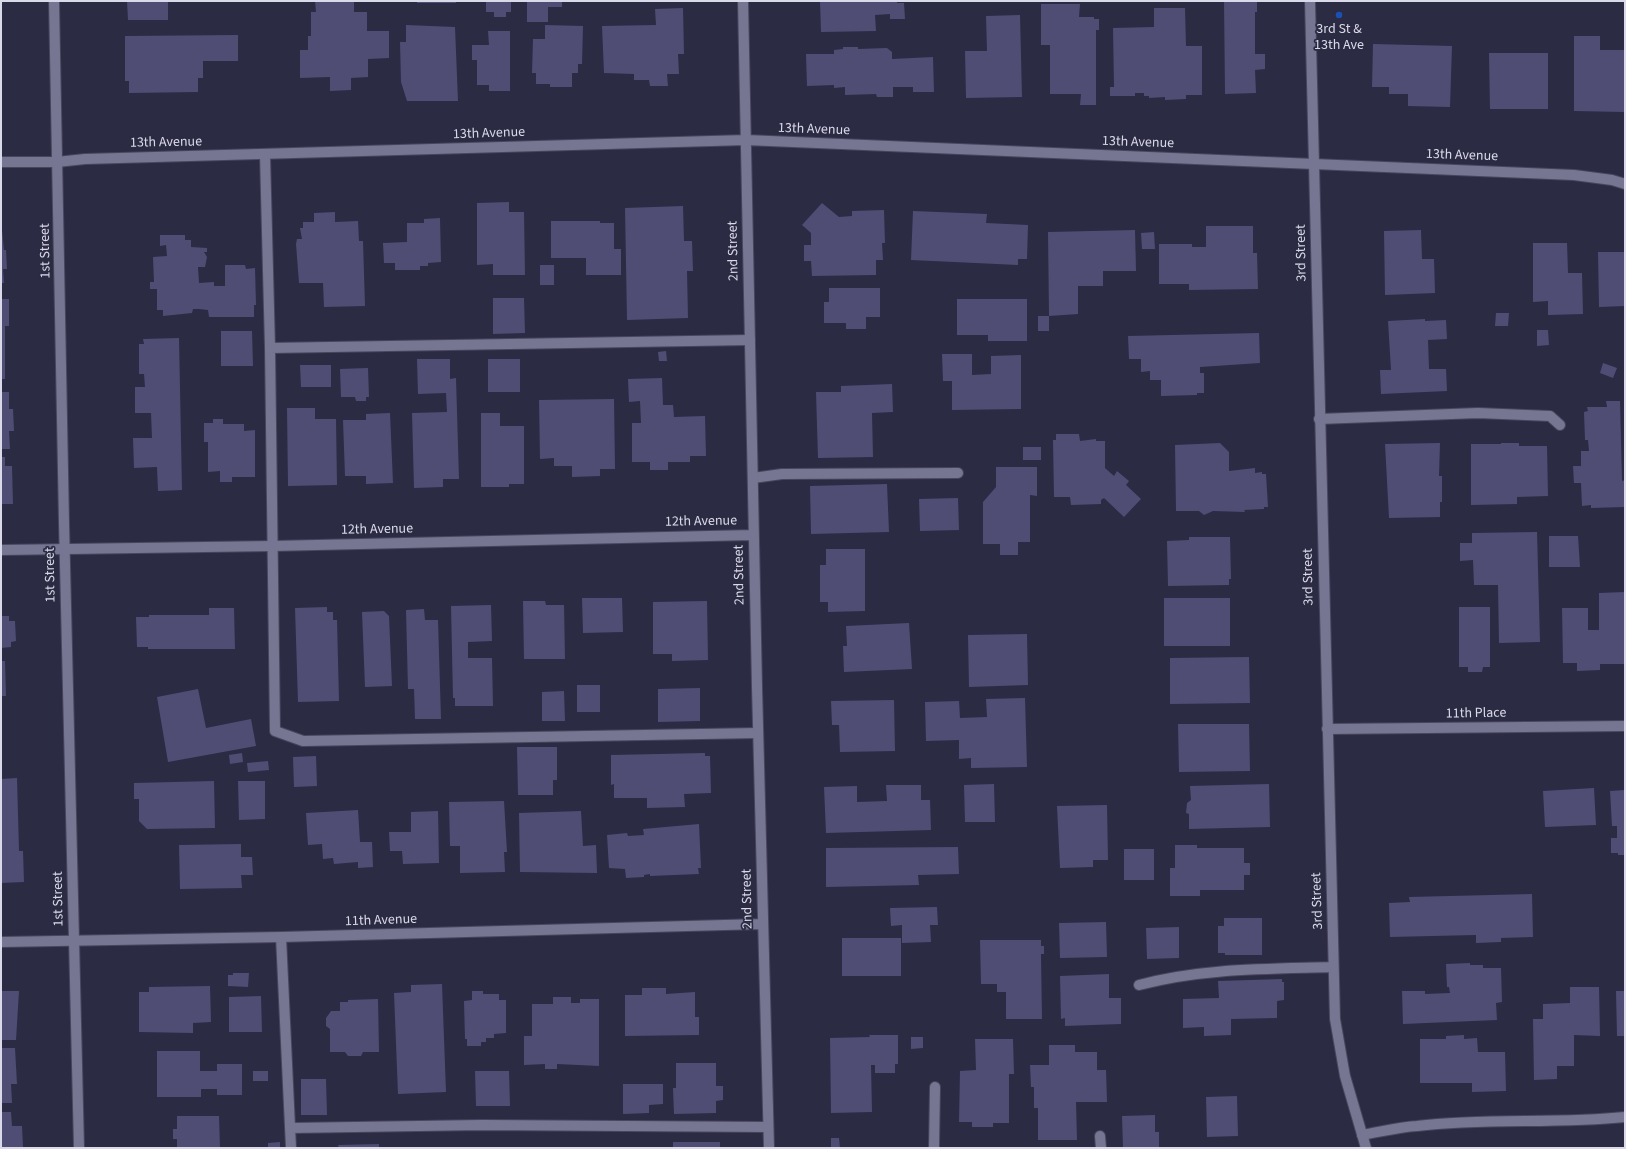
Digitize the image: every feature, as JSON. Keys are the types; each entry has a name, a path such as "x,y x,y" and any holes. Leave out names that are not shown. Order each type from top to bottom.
{"street":[{"name":"1st Street","path":"54,1 65,549 80,1148"},
{"name":"2nd Street","path":"743,1 753,535 768,1148"},
{"name":"3rd Street","path":"1310,1 1319,419 1335,1019 1345,1076 1366,1148"},
{"name":"13th Avenue","path":"1,162 57,162 84,159 746,140 1574,175 1612,180 1625,184"},
{"path":"265,155 270,348 275,731 303,741 758,733"},
{"path":"270,348 750,340"},
{"path":"1319,419 1478,413 1550,416 1560,425"},
{"path":"753,478 782,474 958,473"},
{"name":"12th Avenue","path":"1,550 273,546 753,535"},
{"name":"11th Place","path":"1327,729 1625,726"},
{"name":"11th Avenue","path":"1,942 281,937 762,924"},
{"path":"281,937 291,1148"},
{"path":"1139,985 1161,979 1241,969 1334,967"},
{"path":"934,1148 935,1087"},
{"path":"1362,1135 1416,1126 1474,1122 1584,1121 1625,1117"},
{"path":"291,1128 482,1125 768,1127"},
{"path":"1100,1136 1101,1148"}],"building":[{"path":"127,1 168,1 168,20 128,20"},
{"path":"315,1 354,1 354,12 367,12 367,31 389,31 389,58 368,59 368,77 351,78 351,90 330,91 330,77 300,78 300,50 308,50 308,36 311,36 311,12 316,12"},
{"path":"417,1 456,1 456,3 417,3"},
{"path":"486,1 511,1 511,12 506,12 506,17 494,17 494,12 486,12"},
{"path":"527,1 562,1 562,7 548,7 548,22 527,22"},
{"path":"820,1 897,1 897,3 904,3 905,19 890,19 890,14 875,15 876,31 821,32"},
{"path":"1224,1 1257,2 1257,12 1255,12 1255,54 1265,54 1265,69 1255,70 1256,93 1225,94"},
{"path":"1041,4 1080,4 1079,17 1094,17 1094,19 1099,19 1099,30 1096,30 1096,105 1080,105 1081,94 1050,94 1050,45 1041,45"},
{"path":"683,8 684,54 678,54 679,74 667,74 668,86 650,86 649,80 634,80 634,74 604,73 602,26 656,25 655,9"},
{"path":"1154,8 1185,8 1186,46 1202,46 1202,95 1186,95 1186,99 1165,100 1165,97 1149,98 1149,96 1144,96 1144,93 1135,93 1135,96 1110,96 1110,87 1114,87 1113,28 1154,27"},
{"path":"1020,15 1022,97 966,98 965,51 987,51 986,16"},
{"path":"406,25 455,27 458,101 407,101 401,82 400,42 406,42"},
{"path":"545,25 583,26 582,64 578,64 578,73 572,73 572,87 550,87 550,84 536,84 536,73 532,73 533,39 545,39"},
{"path":"488,31 510,31 510,91 489,91 489,85 477,85 477,60 472,60 472,45 489,45"},
{"path":"238,35 238,61 203,61 203,78 198,78 198,92 129,93 129,81 125,81 125,36"},
{"path":"1574,36 1600,36 1600,50 1625,50 1625,112 1574,111"},
{"path":"1373,44 1452,46 1450,107 1408,106 1408,94 1389,94 1389,87 1372,87"},
{"path":"843,47 858,47 858,49 887,48 892,52 892,59 933,57 934,92 913,92 913,87 893,87 893,97 877,97 876,94 845,95 845,87 834,88 834,85 807,86 806,54 834,54 834,50 843,49"},
{"path":"1489,53 1548,53 1548,109 1490,109"},
{"path":"509,202 509,212 524,212 525,275 493,275 493,264 477,265 477,203"},
{"path":"822,203 839,217 852,216 852,211 884,210 885,243 882,243 883,260 876,260 876,275 812,276 811,261 804,261 804,245 811,245 811,233 802,225"},
{"path":"683,206 684,241 692,241 693,271 687,271 688,318 627,320 625,208"},
{"path":"913,211 987,214 986,223 1028,225 1027,259 1018,259 1018,265 911,260"},
{"path":"335,212 335,222 358,221 359,241 363,241 365,306 324,307 323,283 299,283 296,244 297,239 302,239 300,228 303,228 303,222 314,222 314,213"},
{"path":"440,218 441,262 428,263 428,266 420,266 420,270 395,270 395,263 384,263 383,243 407,242 407,223 424,223 424,219"},
{"path":"1,220 4,250 6,250 7,269 3,269 4,283 1,283"},
{"path":"551,221 600,221 600,223 614,223 614,249 621,249 621,275 586,275 586,258 551,258"},
{"path":"1206,226 1253,226 1253,253 1257,253 1258,289 1189,290 1189,284 1159,284 1159,244 1192,244 1192,247 1206,247"},
{"path":"1135,230 1136,271 1103,271 1103,286 1078,286 1078,314 1049,316 1048,232"},
{"path":"1421,230 1422,259 1434,259 1435,293 1385,295 1384,231"},
{"path":"1154,232 1155,249 1142,249 1141,233"},
{"path":"160,235 185,235 185,240 191,240 191,247 207,248 207,252 204,252 207,257 205,267 198,267 199,283 214,282 214,286 225,286 225,265 245,265 246,269 255,268 256,305 254,305 254,317 209,317 208,310 199,309 193,309 192,313 163,316 163,310 157,310 157,289 150,289 150,282 154,282 153,257 167,256 166,245 160,246"},
{"path":"1533,243 1567,243 1568,273 1582,273 1583,314 1548,315 1548,301 1533,302"},
{"path":"1598,252 1625,252 1625,306 1599,307"},
{"path":"540,265 554,265 554,285 540,285"},
{"path":"829,288 880,288 880,317 866,317 866,329 846,329 846,323 824,323 824,302 829,302"},
{"path":"493,298 524,298 525,333 493,334"},
{"path":"1,299 9,299 9,326 5,326 5,379 1,379"},
{"path":"957,299 1027,299 1027,341 988,341 988,335 957,335"},
{"path":"1496,313 1509,313 1508,326 1495,326"},
{"path":"1038,316 1049,316 1049,331 1038,331"},
{"path":"1425,319 1425,321 1446,320 1447,339 1428,340 1429,369 1446,369 1447,391 1381,394 1380,370 1391,370 1388,321"},
{"path":"1537,330 1548,330 1549,345 1537,346"},
{"path":"221,331 252,331 253,366 221,366"},
{"path":"1259,333 1260,363 1200,367 1200,373 1204,373 1204,393 1197,393 1197,395 1161,396 1161,380 1150,380 1150,371 1141,372 1141,359 1129,359 1128,336"},
{"path":"179,338 182,490 158,491 157,467 134,468 133,438 152,438 151,413 135,413 135,387 145,387 144,374 139,374 139,344 144,344 143,339"},
{"path":"666,351 667,361 659,361 658,352"},
{"path":"942,354 972,354 972,375 991,374 991,356 1021,355 1021,409 952,410 952,381 943,381"},
{"path":"417,359 450,359 450,379 456,378 459,479 443,479 443,487 414,488 412,413 447,412 446,393 418,394"},
{"path":"488,359 520,359 520,392 488,392"},
{"path":"1603,363 1617,368 1613,378 1600,373"},
{"path":"300,365 331,365 331,387 301,387"},
{"path":"368,368 369,397 366,397 366,401 356,401 355,397 341,397 340,369"},
{"path":"662,378 663,405 673,405 674,417 705,416 706,456 690,456 690,462 668,462 668,470 650,470 650,462 632,462 632,423 641,423 640,401 629,402 628,379"},
{"path":"892,384 893,412 872,413 873,457 818,458 816,392 841,392 841,386"},
{"path":"1,392 9,392 9,409 13,409 14,431 9,431 10,449 1,449"},
{"path":"614,399 615,469 600,469 600,476 572,477 572,466 554,466 554,458 540,459 539,400"},
{"path":"1606,401 1620,401 1622,481 1625,480 1625,507 1591,508 1591,505 1582,506 1581,483 1574,483 1573,466 1581,466 1581,451 1589,451 1588,440 1585,440 1584,412 1588,411 1587,407 1607,407"},
{"path":"287,408 315,408 315,419 336,419 337,485 288,486"},
{"path":"390,413 393,483 366,484 366,476 345,476 343,420 366,420 366,414"},
{"path":"481,413 500,413 500,426 524,426 524,484 509,484 509,487 481,487"},
{"path":"213,419 223,419 223,424 244,424 244,431 255,430 255,477 232,477 232,482 220,482 220,471 208,472 208,442 204,442 204,423 213,423"},
{"path":"1056,434 1079,434 1080,441 1096,439 1096,441 1105,441 1105,468 1114,476 1117,471 1129,481 1126,485 1141,499 1124,517 1104,498 1101,500 1101,504 1071,505 1070,497 1054,497 1053,440 1056,440"},
{"path":"1220,443 1229,452 1229,471 1255,468 1255,473 1262,472 1262,474 1266,474 1268,507 1264,507 1264,509 1244,510 1245,512 1213,511 1204,515 1199,511 1176,511 1175,445"},
{"path":"1440,443 1439,476 1442,476 1442,502 1440,502 1440,517 1389,518 1385,444"},
{"path":"1519,443 1519,446 1547,446 1548,496 1517,497 1517,504 1471,505 1471,444"},
{"path":"1023,447 1041,447 1041,460 1023,460"},
{"path":"1,457 5,457 5,466 12,466 13,504 1,504"},
{"path":"996,467 1037,467 1037,496 1030,495 1030,542 1018,542 1018,555 1000,555 1000,544 983,544 983,502 996,487"},
{"path":"887,484 889,532 811,534 810,486"},
{"path":"958,498 959,530 920,531 919,499"},
{"path":"1537,532 1540,642 1499,643 1498,585 1474,585 1473,560 1460,561 1460,543 1472,543 1472,533"},
{"path":"1549,536 1578,536 1580,567 1549,567"},
{"path":"1189,537 1230,537 1231,579 1229,579 1229,585 1168,586 1167,541 1189,540"},
{"path":"826,549 865,549 865,611 828,612 828,602 820,602 820,565 826,565"},
{"path":"1625,592 1625,664 1600,664 1600,670 1577,671 1577,663 1563,663 1562,608 1588,608 1588,630 1599,630 1599,593"},
{"path":"582,598 622,598 623,632 583,633"},
{"path":"1164,598 1230,598 1230,646 1164,646"},
{"path":"523,601 545,601 546,605 564,605 565,659 524,659"},
{"path":"707,601 708,660 672,661 672,654 653,654 653,602"},
{"path":"491,605 492,641 468,642 468,658 492,658 493,706 455,706 455,698 453,698 451,606"},
{"path":"327,607 327,612 333,612 333,620 337,620 339,701 298,702 295,608"},
{"path":"1459,607 1490,607 1490,667 1483,667 1482,672 1468,672 1468,667 1459,667"},
{"path":"209,608 234,608 235,649 148,649 148,647 137,647 136,617 149,617 149,615 209,615"},
{"path":"424,609 425,620 438,620 441,719 415,719 414,689 408,689 406,610"},
{"path":"384,611 389,616 392,686 365,687 362,612"},
{"path":"1,616 9,616 9,621 15,621 16,641 11,642 11,647 1,648"},
{"path":"909,623 912,669 844,672 843,646 847,646 846,626"},
{"path":"1027,634 1028,685 969,687 968,635"},
{"path":"1249,657 1250,703 1170,704 1170,658"},
{"path":"1,661 5,661 6,696 1,696"},
{"path":"577,685 600,685 600,712 577,712"},
{"path":"700,688 700,721 658,722 658,689"},
{"path":"198,689 206,728 251,719 256,746 168,762 157,697"},
{"path":"564,691 565,721 542,721 542,692"},
{"path":"1025,698 1027,767 971,768 971,758 959,759 959,740 926,741 925,702 959,701 960,718 987,717 986,699"},
{"path":"894,700 895,751 840,752 839,725 832,725 831,701"},
{"path":"1178,724 1249,724 1250,771 1179,772"},
{"path":"517,747 557,747 557,780 553,780 553,795 518,795"},
{"path":"242,753 243,762 230,764 229,755"},
{"path":"705,753 705,756 710,756 711,793 684,794 685,807 647,808 647,798 614,798 614,784 611,785 611,755"},
{"path":"316,756 317,786 294,787 293,757"},
{"path":"268,761 269,770 248,772 247,763"},
{"path":"17,778 19,851 23,851 24,882 1,883 1,779"},
{"path":"214,781 215,828 147,829 139,821 139,799 134,799 134,783"},
{"path":"238,781 265,781 265,819 239,820"},
{"path":"994,784 995,822 965,822 964,785"},
{"path":"1269,784 1270,827 1189,829 1189,814 1186,813 1187,803 1191,800 1190,786"},
{"path":"886,785 921,785 921,800 930,800 931,830 826,833 824,787 857,786 857,802 887,801"},
{"path":"1594,788 1596,825 1545,827 1543,791"},
{"path":"1625,790 1625,855 1618,855 1618,853 1611,853 1611,838 1617,838 1617,826 1612,826 1610,791"},
{"path":"504,801 507,852 504,852 505,872 460,873 460,846 450,846 449,802"},
{"path":"1107,805 1108,860 1093,860 1093,867 1060,868 1057,806"},
{"path":"358,810 360,842 372,842 373,867 358,868 358,862 334,864 333,858 323,859 322,844 308,845 306,813"},
{"path":"438,811 439,863 403,864 402,851 390,851 389,832 411,832 411,812"},
{"path":"581,811 583,846 596,845 597,873 520,872 519,813"},
{"path":"699,824 701,868 698,868 699,874 650,876 650,874 644,875 644,877 626,878 625,869 609,868 607,835 627,833 628,836 644,835 643,829"},
{"path":"241,844 241,857 252,857 253,875 241,875 242,888 180,889 179,845"},
{"path":"1175,845 1197,845 1197,848 1244,848 1244,863 1250,863 1250,875 1244,875 1244,890 1200,890 1200,896 1170,896 1170,868 1175,868"},
{"path":"958,847 959,874 918,875 919,885 826,887 826,848"},
{"path":"1124,849 1154,849 1154,880 1124,880"},
{"path":"1532,894 1533,937 1501,938 1501,942 1476,943 1476,935 1390,937 1389,903 1410,902 1409,897"},
{"path":"937,907 938,925 930,925 931,942 902,943 902,925 891,926 890,908"},
{"path":"1224,918 1262,918 1262,955 1225,955 1225,953 1218,953 1218,926 1224,926"},
{"path":"1106,922 1107,957 1060,958 1059,923"},
{"path":"1179,927 1179,958 1147,959 1146,928"},
{"path":"842,938 901,938 901,976 842,976"},
{"path":"980,940 1041,940 1041,946 1044,946 1044,954 1041,954 1042,1019 1006,1019 1006,992 997,992 997,984 981,984"},
{"path":"1470,963 1470,965 1483,965 1483,968 1501,968 1502,1002 1496,1003 1497,1020 1403,1024 1402,991 1425,991 1425,994 1450,993 1449,987 1447,987 1446,964"},
{"path":"233,973 249,973 248,987 228,986 228,975 233,975"},
{"path":"1109,974 1109,998 1121,998 1121,1024 1065,1026 1065,1018 1061,1019 1060,976"},
{"path":"1282,979 1282,982 1284,982 1284,1000 1277,1001 1277,1018 1231,1019 1231,1035 1204,1036 1204,1027 1183,1028 1183,999 1219,998 1218,981"},
{"path":"442,984 446,1092 398,1094 394,993 411,992 411,985"},
{"path":"210,986 211,1022 193,1023 193,1033 139,1032 139,992 149,992 149,987"},
{"path":"1570,987 1599,987 1600,1036 1574,1035 1574,1066 1557,1066 1557,1079 1534,1080 1533,1019 1543,1019 1543,1004 1570,1003"},
{"path":"642,988 666,988 666,994 695,992 695,1017 699,1017 699,1035 625,1036 625,995 642,995"},
{"path":"1,991 19,991 16,1040 1,1040"},
{"path":"472,991 483,991 483,994 499,994 499,1000 506,1000 506,1033 494,1034 494,1038 486,1038 486,1042 481,1042 481,1046 467,1046 467,1039 465,1039 464,1001 472,1000"},
{"path":"1616,991 1625,991 1625,1036 1617,1036"},
{"path":"261,996 262,1032 229,1032 229,997"},
{"path":"553,997 571,997 571,1003 580,1003 580,999 599,999 599,1066 557,1064 557,1069 545,1069 545,1064 524,1065 524,1036 532,1036 532,1004 553,1004"},
{"path":"378,999 379,1052 363,1052 361,1056 348,1056 345,1052 330,1052 330,1029 326,1026 326,1018 331,1011 340,1011 340,1002 348,1002 348,1000"},
{"path":"869,1035 898,1035 898,1064 895,1064 895,1073 875,1073 875,1065 871,1065 872,1112 831,1113 830,1038 870,1037"},
{"path":"1464,1035 1464,1039 1477,1038 1478,1052 1505,1052 1506,1091 1472,1092 1472,1083 1420,1083 1420,1039 1446,1039 1446,1036"},
{"path":"911,1037 923,1037 923,1048 911,1049"},
{"path":"975,1039 1013,1039 1014,1074 1009,1074 1009,1123 993,1123 993,1127 972,1127 972,1122 959,1122 960,1071 976,1070"},
{"path":"1049,1045 1075,1045 1075,1052 1097,1052 1097,1070 1106,1070 1107,1102 1076,1102 1077,1140 1038,1140 1038,1108 1034,1108 1034,1087 1031,1087 1030,1065 1049,1065"},
{"path":"1,1048 15,1048 17,1084 11,1084 12,1103 1,1103"},
{"path":"157,1051 200,1051 200,1071 217,1071 217,1064 242,1064 242,1095 217,1095 217,1089 201,1089 201,1097 157,1097"},
{"path":"676,1063 716,1063 716,1086 723,1086 723,1100 716,1101 716,1113 674,1114 673,1088 676,1088"},
{"path":"253,1071 268,1071 268,1081 253,1081"},
{"path":"475,1071 509,1071 510,1106 476,1106"},
{"path":"301,1079 326,1079 327,1115 301,1115"},
{"path":"623,1084 663,1084 663,1104 649,1105 649,1113 623,1114"},
{"path":"1237,1096 1238,1136 1207,1137 1206,1097"},
{"path":"1,1112 11,1112 12,1126 22,1126 23,1147 1,1148"},
{"path":"1155,1115 1155,1132 1159,1132 1159,1148 1123,1148 1122,1116"},
{"path":"177,1116 219,1116 220,1148 177,1148 177,1139 173,1139 173,1129 177,1129"},
{"path":"831,1138 839,1138 840,1148 831,1148"},
{"path":"280,1142 280,1148 268,1148 268,1143"},
{"path":"673,1142 720,1142 720,1148 673,1148"},
{"path":"379,1144 379,1148 339,1148 338,1145"}],"place":[{"name":"3rd St & 13th Ave","path":"1339,15"}]}
